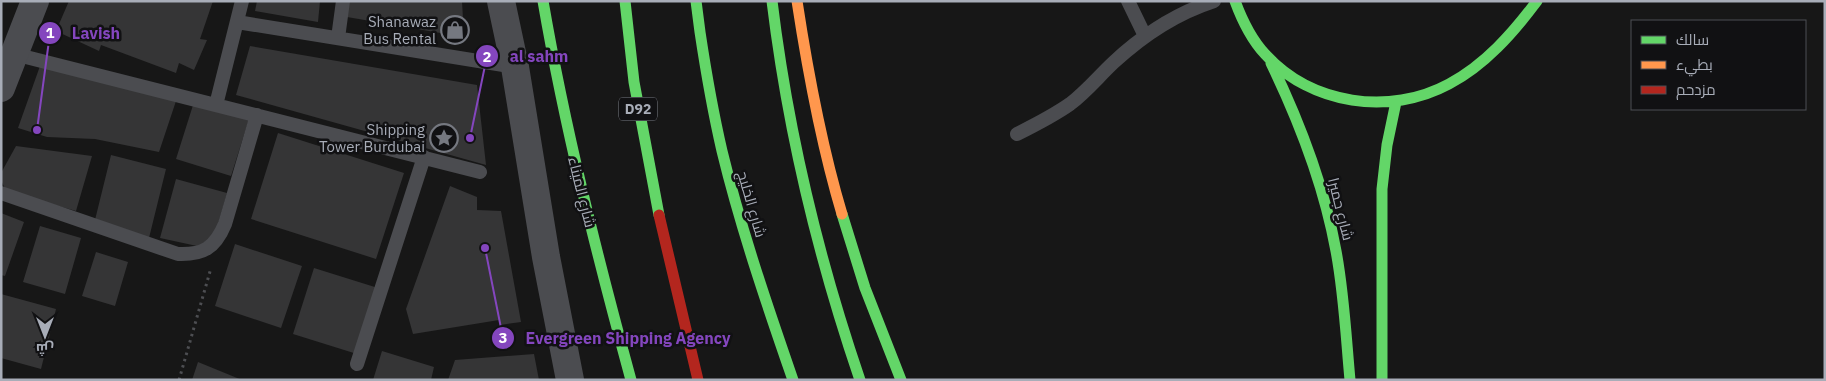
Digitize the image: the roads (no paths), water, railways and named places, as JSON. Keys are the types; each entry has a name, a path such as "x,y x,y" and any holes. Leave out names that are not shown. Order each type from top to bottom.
{"main road":[{"name":"شارع الميناء","path":"543,1 562,107 576,170 630,380"},
{"name":"D92","path":"625,1 635,93 645,150 698,380"},
{"name":"شارع الخليج","path":"696,1 711,101 727,170 793,380"},
{"path":"772,1 784,97 806,202 826,280 860,380"},
{"path":"797,1 811,92 830,176 862,283 901,380"},
{"path":"1235,1 1241,17 1256,41 1267,55 1287,73 1317,91 1336,98 1356,102 1396,102 1415,98 1435,91 1456,80 1498,47 1537,1"},
{"name":"شارع جميرا","path":"1267,55 1286,92 1302,131 1328,210 1342,293 1350,380"},
{"path":"1382,380 1382,190 1389,131 1396,102"}],"street":[{"path":"1,88 35,1"},
{"path":"501,1 515,67 546,257 570,380"}],"lane":[{"path":"216,105 242,1"},
{"path":"338,38 343,1"},
{"path":"1128,1 1145,36"},
{"path":"1016,134 1070,104 1114,62 1145,36 1166,23 1214,1"},
{"path":"237,22 515,67"},
{"path":"14,54 480,172"},
{"path":"1,193 178,254 202,252 220,236 257,115"},
{"path":"357,364 424,157"}],"place":[{"name":"Shanawaz Bus Rental","path":"455,30"},
{"name":"Lavish","path":"37,130"},
{"name":"Shipping Tower Burdubai","path":"444,138"},
{"name":"al sahm","path":"470,138"},
{"name":"Evergreen Shipping Agency","path":"485,248"}]}
